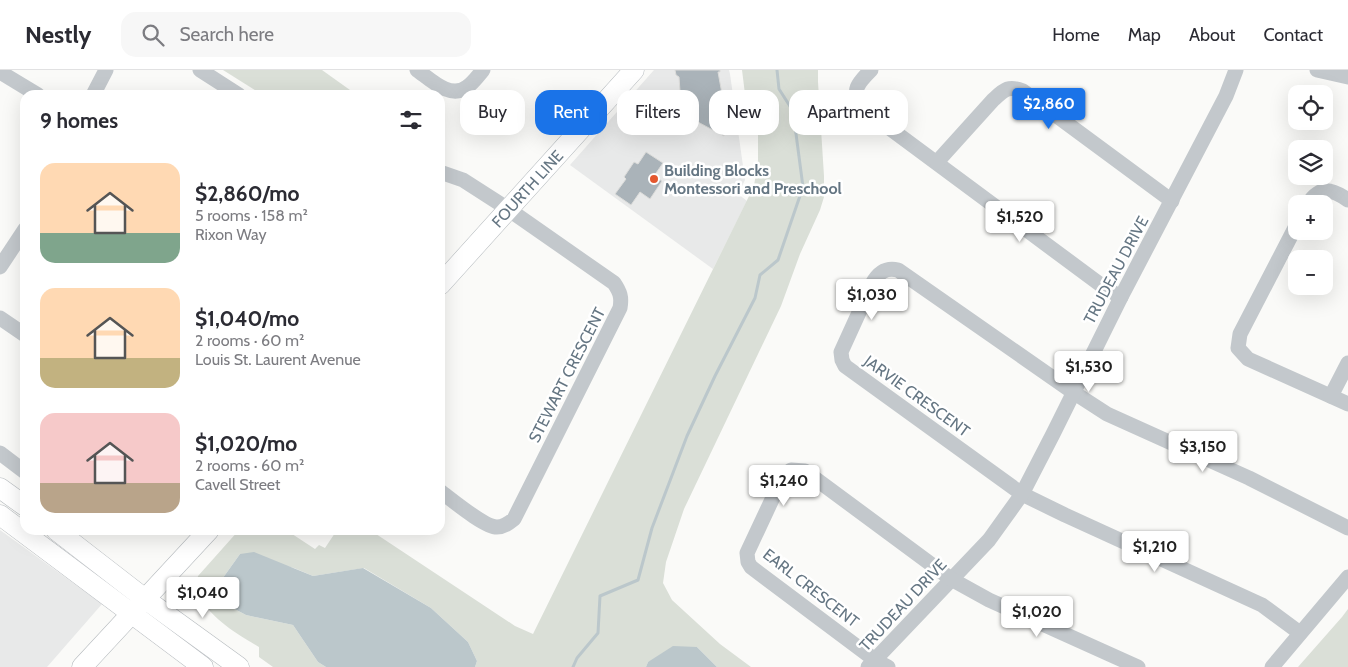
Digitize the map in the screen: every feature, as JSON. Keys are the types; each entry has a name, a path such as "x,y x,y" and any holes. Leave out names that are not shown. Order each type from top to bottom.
{"main road":[{"name":"FOURTH LINE","path":"445,279 634,70"},
{"path":"0,488 20,502"},
{"path":"0,515 20,530"},
{"path":"26,535 203,667"},
{"path":"62,535 145,599 239,667"},
{"path":"82,667 204,535"}],"street":[{"path":"96,90 106,70"},
{"path":"200,70 231,90"},
{"path":"417,70 446,90 456,91 465,89 483,70"},
{"path":"870,70 861,80 856,91 855,97 861,107 1105,288 1121,297"},
{"name":"TRUDEAU DRIVE","path":"877,665 951,579 989,540 1022,494 1121,297 1226,96 1236,70"},
{"path":"1317,70 1348,77"},
{"path":"0,72 30,90"},
{"path":"937,162 993,100 1003,91 1014,88 1023,91 1172,201"},
{"path":"445,174 463,180 508,209"},
{"path":"1316,195 1321,191 1330,190 1348,200"},
{"name":"STEWART CRESCENT","path":"445,495 493,527 504,526 514,519 620,308 622,299 614,283 508,209"},
{"path":"0,267 20,237"},
{"path":"1289,240 1240,334 1238,348 1248,359 1348,404"},
{"name":"JARVIE CRESCENT","path":"1022,494 845,366 841,352 877,275 891,268 898,270 1073,392"},
{"path":"0,318 20,332"},
{"path":"1331,396 1348,363"},
{"path":"1073,392 1107,414 1249,478 1348,528"},
{"path":"0,453 20,468"},
{"name":"EARL CRESCENT","path":"877,665 751,567 748,562 747,552 783,476 791,470 805,470 951,579"},
{"path":"1022,494 1262,605 1300,633"},
{"path":"1272,667 1348,576"},
{"path":"951,579 989,600 1138,667"}],"shaded area":[{"path":"223,70 322,70 350,90 255,90"},
{"name":"Building Blocks Montessori and Preschool","path":"654,70 729,70 732,90 709,90 709,135 739,135 745,180 738,194 747,201 713,269 570,165 597,135 607,135 607,123 617,112 617,135 699,135 699,90 636,90"},
{"path":"742,70 818,70 819,90 789,90 789,135 821,135 824,197 781,306 684,509 666,562 663,583 672,600 720,644 751,667 717,667 697,647 648,662 646,667 475,667 477,661 468,642 431,608 364,568 313,576 294,568 240,554 210,596 246,615 293,625 318,662 326,667 273,667 259,657 259,647 231,629 209,610 195,591 198,576 235,535 294,535 315,549 319,545 325,548 334,535 378,535 515,626 533,634 754,186 758,160 758,135 779,135 779,90 744,90"},
{"path":"0,530 102,604 47,667 0,667"},
{"path":"254,552 313,576 363,568 431,608 468,642 477,661 475,667 326,667 318,662 293,625 246,615 210,596 240,554"},
{"path":"1348,609 1348,667 1298,667 1342,617"},
{"path":"673,646 697,647 717,667 646,667 648,662"}],"building":[{"path":"675,70 720,70 718,72 721,90 709,90 709,128 699,123 699,90 680,90 679,77 676,75"},
{"path":"646,152 663,163 654,176 662,181 650,199 640,192 631,205 615,194 626,179 624,177 634,162 638,164"}],"waterway":[{"path":"573,667 577,658 598,633 600,596 638,580 652,528 687,436 755,298 760,275 778,260 803,187 793,111 779,89 777,70"}],"place":[{"name":"Building Blocks Montessori and Preschool","path":"654,179"}]}
